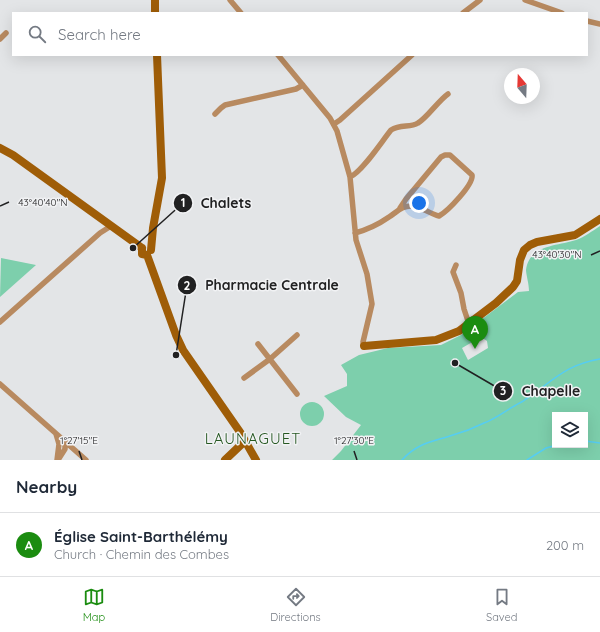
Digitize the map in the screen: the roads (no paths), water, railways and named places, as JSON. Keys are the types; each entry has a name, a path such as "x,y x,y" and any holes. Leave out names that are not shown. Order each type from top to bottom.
{"street":[{"path":"155,0 156,12"},
{"path":"230,0 240,12"},
{"path":"464,12 480,0"},
{"path":"525,0 559,12"},
{"path":"588,21 600,24"},
{"path":"0,39 6,34"},
{"path":"157,56 162,178 153,228 146,250 160,293 180,343 199,375 245,441 256,460"},
{"path":"279,56 334,124 337,131 350,177 355,233 359,251 367,274 372,304 363,342 364,346 436,340 455,333 496,303 513,287 517,280 520,260 524,250 530,245 537,242 575,235 600,219"},
{"path":"334,124 411,56"},
{"path":"215,114 225,105 296,89 303,85"},
{"path":"350,177 360,169 391,130 398,126 411,126 418,124 439,101 448,94"},
{"path":"0,148 18,159 107,224 146,250"},
{"path":"355,233 388,218 400,208 441,156 450,155 472,175 471,182 448,210 439,216 415,206 400,208"},
{"path":"0,322 100,233 107,224"},
{"path":"456,266 453,272 461,293 469,324"},
{"path":"244,378 270,359 297,335"},
{"path":"258,344 297,394"},
{"path":"0,384 86,460"},
{"path":"56,434 59,444 58,460"},
{"path":"225,460 245,441"},
{"path":"58,460 65,449 65,442"}],"waterway":[{"path":"402,460 419,446 476,427 492,419 524,401 569,369 600,359"},
{"path":"588,441 600,443"},
{"path":"527,460 546,448 552,446"}],"place":[{"name":"Chalets","path":"133,248"},
{"name":"Église Saint-Barthélémy","path":"475,349"},
{"name":"Pharmacie Centrale","path":"176,355"},
{"name":"Chapelle","path":"455,363"}],"district":[{"name":"LAUNAGUET","path":"253,439"}]}
